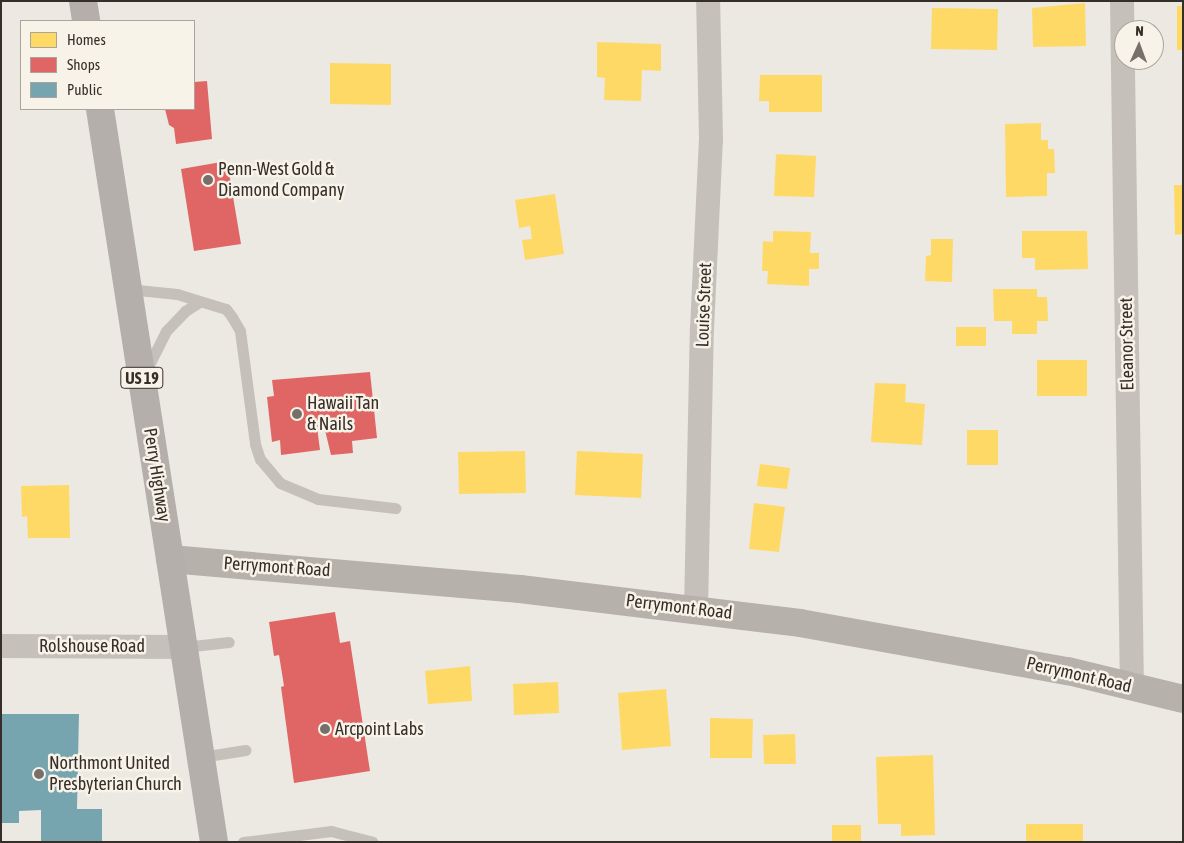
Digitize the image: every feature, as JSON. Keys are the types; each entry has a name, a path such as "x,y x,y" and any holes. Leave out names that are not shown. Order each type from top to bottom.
{"main road":[{"path":"83,1 86,20"},
{"name":"Perry Highway","path":"100,110 214,842"}],"street":[{"name":"Louise Street","path":"696,609 702,329 711,139 708,1"},
{"name":"Eleanor Street","path":"1122,1 1132,688"},
{"name":"Perrymont Road","path":"170,559 299,568 696,609 902,640 1068,671 1183,699"},
{"name":"Rolshouse Road","path":"1,646 184,647"}],"lane":[{"path":"128,289 177,294 198,303 226,309 240,331 255,444 269,472 293,492 318,499 395,508"},
{"path":"143,384 166,331 185,311 198,303"},
{"path":"184,647 229,642"},
{"path":"201,757 245,750"},
{"path":"244,842 331,831 373,842"}],"building: Homes":[{"path":"1085,3 1086,46 1033,47 1032,8"},
{"path":"1177,6 1183,6 1183,50 1177,50"},
{"path":"932,8 998,9 997,50 931,49"},
{"path":"597,42 661,44 661,71 642,70 641,101 604,100 605,78 597,77"},
{"path":"330,63 391,64 391,105 330,104"},
{"path":"760,75 822,75 822,112 769,112 769,101 759,101"},
{"path":"1041,123 1041,140 1048,140 1048,149 1054,149 1055,173 1047,173 1047,196 1006,197 1005,124"},
{"path":"776,154 816,156 814,197 774,196"},
{"path":"1174,185 1183,185 1183,234 1175,235"},
{"path":"555,194 564,254 525,260 522,240 532,239 530,226 519,228 515,200"},
{"path":"773,231 811,232 810,253 819,253 819,269 809,269 809,286 767,284 768,271 762,271 763,241 773,242"},
{"path":"1022,231 1087,231 1088,269 1035,270 1035,258 1022,258"},
{"path":"931,239 953,239 952,282 925,281 926,256 931,255"},
{"path":"993,289 1037,289 1037,297 1047,297 1048,321 1037,321 1037,334 1012,334 1012,321 994,321"},
{"path":"956,327 986,327 986,346 956,346"},
{"path":"1037,360 1087,360 1087,396 1037,396"},
{"path":"875,383 906,384 905,402 925,404 922,445 871,442"},
{"path":"967,430 998,430 998,465 967,465"},
{"path":"525,451 526,493 459,494 458,452"},
{"path":"577,451 643,454 641,498 575,495"},
{"path":"760,464 790,468 787,489 757,486"},
{"path":"69,485 70,538 28,538 27,516 22,517 21,486"},
{"path":"754,503 785,507 779,552 749,549"},
{"path":"470,666 472,701 428,704 425,671"},
{"path":"558,682 559,713 514,715 513,684"},
{"path":"666,689 671,746 622,750 618,693"},
{"path":"710,718 753,719 752,758 710,758"},
{"path":"795,734 796,764 764,764 763,735"},
{"path":"933,755 935,835 901,836 901,824 878,824 876,757"},
{"path":"1026,824 1083,824 1083,842 1026,842"},
{"path":"832,825 861,825 861,842 832,842"}],"building: Shops":[{"path":"207,81 212,139 176,144 174,128 169,125 165,110 195,110 195,82"},
{"path":"227,161 241,244 194,251 181,169"},
{"path":"370,372 377,438 352,441 353,453 331,455 324,426 317,427 320,450 281,455 280,440 272,442 267,397 274,396 272,380"},
{"path":"335,612 340,643 350,641 370,771 294,783 281,687 284,686 279,655 274,656 269,622"}],"building: Public":[{"name":"Northmont United Presbyterian Church","path":"1,714 79,714 77,809 102,809 102,842 41,842 41,810 19,811 19,823 1,823"}],"place":[{"name":"Penn-West Gold & Diamond Company","path":"208,180"},
{"name":"Hawaii Tan & Nails","path":"297,414"},
{"name":"Arcpoint Labs","path":"325,729"},
{"name":"Northmont United Presbyterian Church","path":"39,774"}]}
